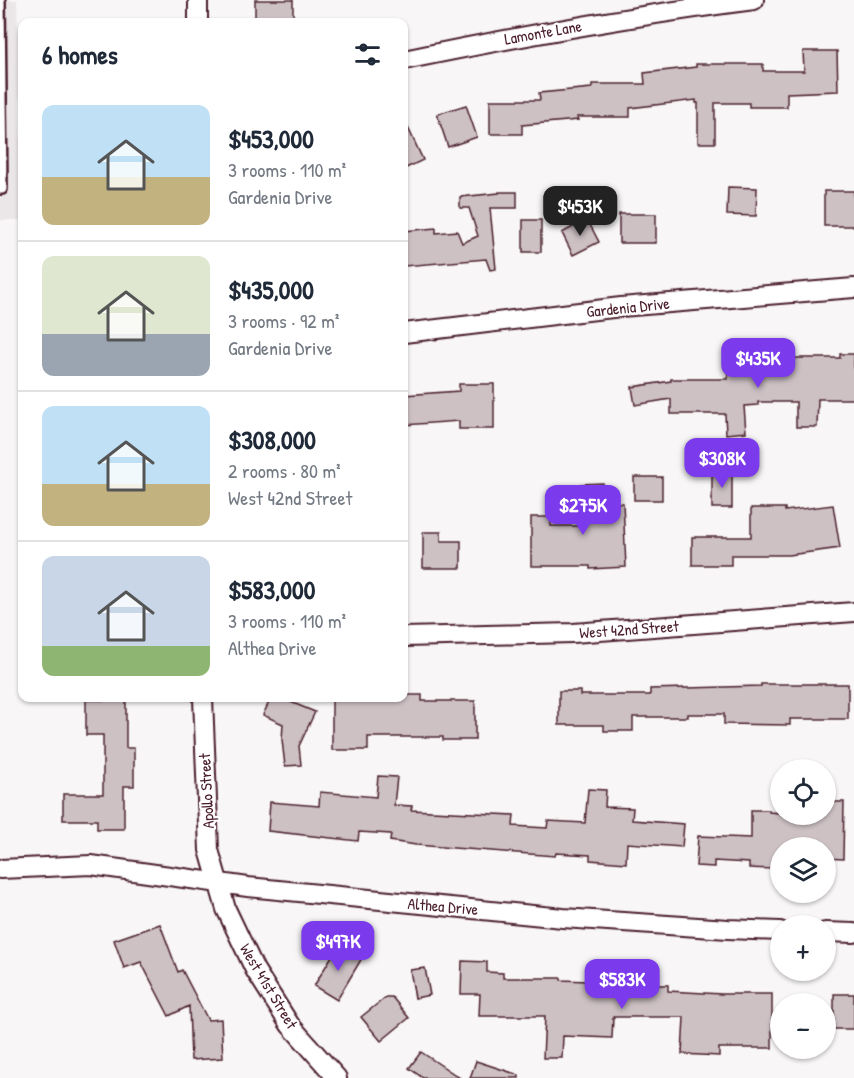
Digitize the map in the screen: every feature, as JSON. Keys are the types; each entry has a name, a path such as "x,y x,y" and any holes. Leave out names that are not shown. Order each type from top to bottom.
{"street":[{"path":"198,0 198,18"},
{"name":"Lamonte Lane","path":"408,59 532,33 754,0"},
{"name":"Gardenia Drive","path":"408,333 621,307 854,288"},
{"name":"West 42nd Street","path":"408,637 573,633 854,612"},
{"name":"Apollo Street","path":"203,702 209,850 219,884"},
{"name":"Althea Drive","path":"0,868 91,866 219,884 564,918 770,931"},
{"name":"West 41st Street","path":"219,884 226,909 255,970 290,1024 337,1078"},
{"path":"836,932 854,933"}],"lane":[{"path":"0,0 2,189 0,189"}],"shaded area":[{"path":"0,0 17,0 18,220 0,220"}],"building":[{"path":"255,0 293,0 293,18 255,18"},
{"path":"803,51 837,51 838,91 787,93 787,107 749,107 749,103 715,103 715,143 698,143 698,103 696,100 630,108 630,117 577,117 578,120 522,125 522,134 490,134 490,100 540,100 539,93 592,88 592,84 645,84 644,73 696,67 696,64 763,64 763,71 804,71"},
{"path":"466,105 477,137 448,147 437,114"},
{"path":"408,128 423,160 408,167"},
{"path":"728,187 757,188 756,216 727,215"},
{"path":"824,191 854,191 854,226 824,226"},
{"path":"517,192 517,208 490,208 496,269 490,270 486,259 408,266 408,231 436,228 436,233 457,231 462,243 478,236 469,208 460,208 460,197"},
{"path":"619,214 656,214 656,243 619,243"},
{"path":"587,219 599,242 573,255 562,233"},
{"path":"523,220 541,220 541,252 523,252"},
{"path":"840,354 854,354 854,399 818,399 817,427 796,427 796,402 758,402 758,405 744,406 746,432 726,434 725,414 671,414 671,399 635,405 632,387 671,381 671,379 728,379 727,360 840,358"},
{"path":"459,384 494,384 494,429 459,429 459,421 408,425 408,395 459,391"},
{"path":"712,469 732,469 732,508 712,508"},
{"path":"634,477 662,477 662,500 634,500"},
{"path":"603,483 604,503 623,503 626,567 590,569 590,566 531,566 531,517 551,517 551,526 583,526 581,484"},
{"path":"833,505 840,548 789,555 731,555 731,565 692,565 692,537 751,537 751,508 785,508 785,511"},
{"path":"423,532 441,532 441,541 461,541 461,568 423,568"},
{"path":"761,684 848,684 848,719 790,719 790,725 724,724 724,714 688,714 688,717 633,717 633,731 604,731 604,725 559,725 559,691 580,691 580,695 650,695 650,689 761,686"},
{"path":"408,695 422,695 422,701 475,701 475,740 443,740 443,737 368,737 368,750 332,750 332,702 408,702"},
{"path":"86,702 126,702 126,748 134,748 134,786 124,786 124,829 97,829 97,820 63,820 63,794 103,794 103,735 86,735"},
{"path":"269,702 291,702 315,712 299,746 301,765 285,766 283,724 263,715"},
{"path":"378,776 397,777 394,805 412,806 411,810 514,815 513,826 547,828 548,821 585,823 588,789 606,790 605,807 633,808 632,820 684,824 682,847 627,843 626,863 590,860 590,855 556,853 555,856 416,845 390,841 391,834 359,832 358,841 268,831 270,802 319,806 320,792 376,797"},
{"path":"836,802 844,802 843,859 836,859 836,837 770,837 770,869 749,868 749,863 714,861 714,867 696,866 698,836 751,838 751,810 769,810 770,825 836,825"},
{"path":"160,924 178,972 182,970 208,1020 221,1019 223,1058 191,1060 189,1006 169,1016 141,962 124,968 114,940"},
{"path":"339,944 362,958 337,1000 314,986"},
{"path":"462,961 487,962 487,972 503,973 503,978 561,978 561,980 615,982 615,985 668,985 668,991 770,994 770,1048 719,1048 719,1056 682,1054 684,1017 613,1017 612,1038 563,1036 562,1058 543,1058 545,1016 479,1016 480,994 461,994"},
{"path":"425,968 430,995 415,998 410,970"},
{"path":"836,994 854,994 854,1029 836,1029"},
{"path":"386,997 392,997 409,1018 381,1041 361,1017"},
{"path":"421,1052 460,1078 423,1078 409,1068"},
{"path":"476,1061 519,1075 519,1078 470,1078"}]}
